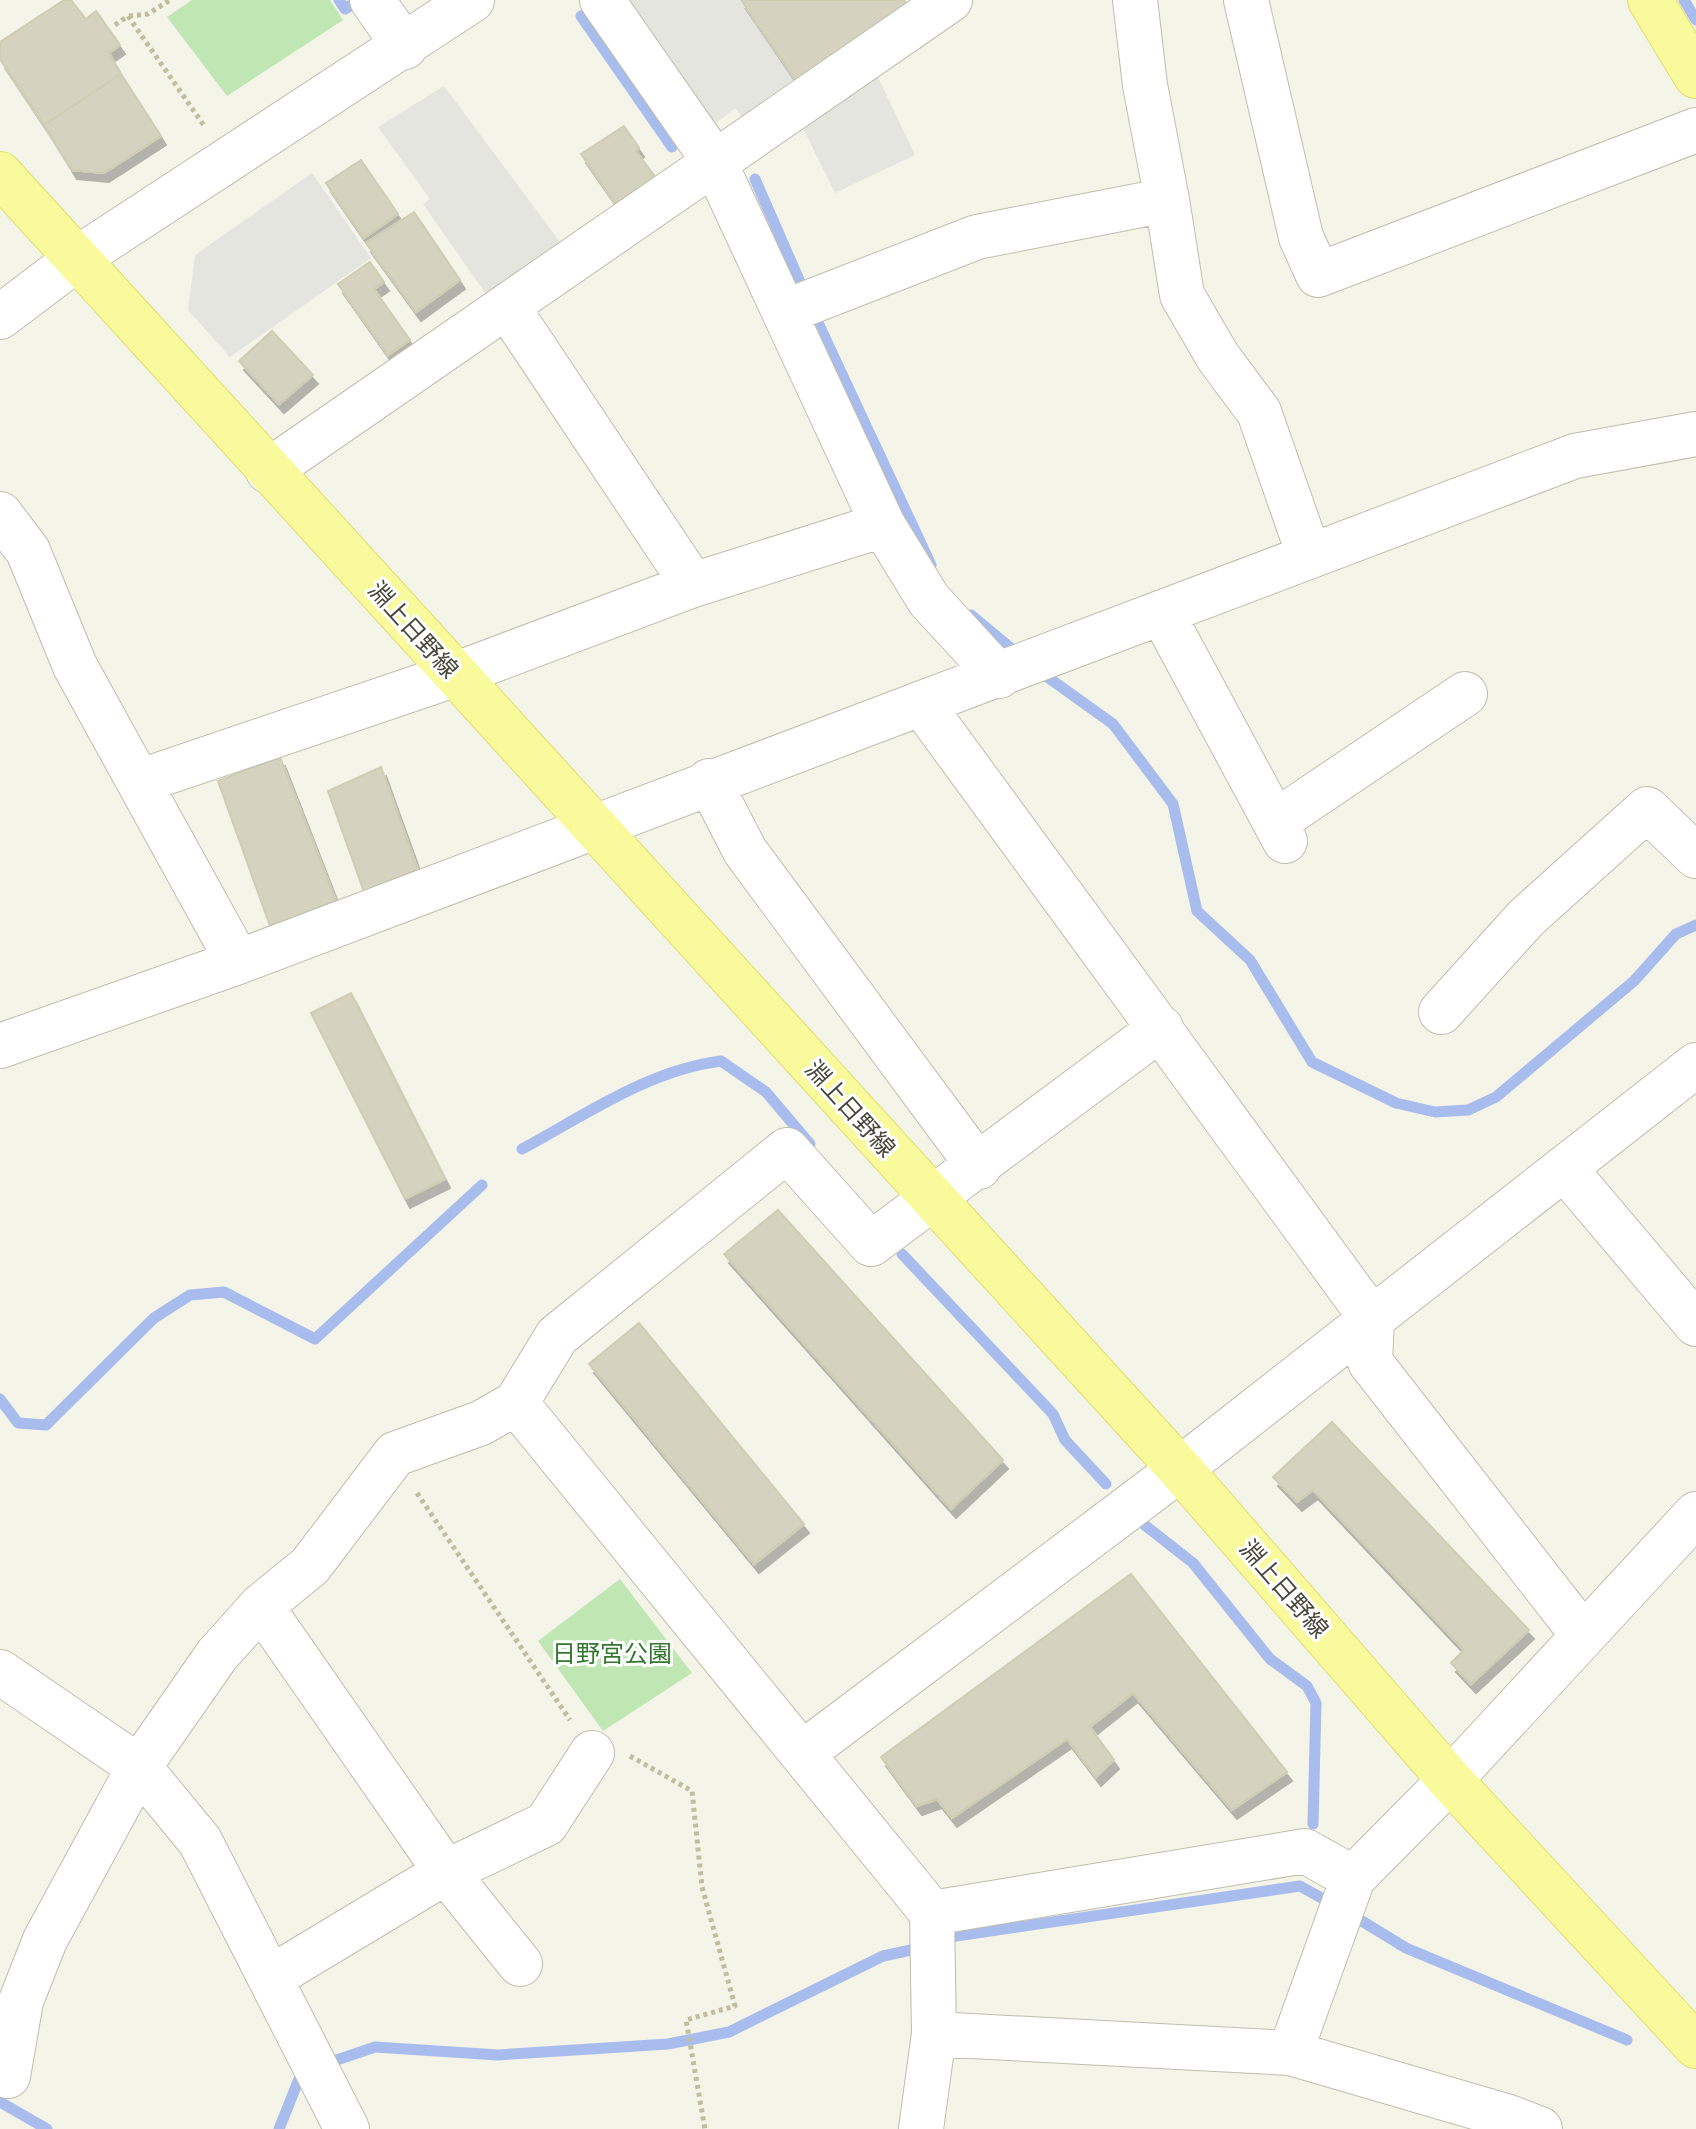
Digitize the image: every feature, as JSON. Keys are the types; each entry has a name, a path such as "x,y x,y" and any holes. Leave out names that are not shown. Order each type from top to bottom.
{"main road":[{"path":"1650,0 1696,76"},
{"name":"淵上日野線","path":"0,174 1180,1469 1450,1780 1696,2046"}],"street":[{"path":"0,317 78,258 405,47 472,0"},
{"path":"602,0 714,161 802,305 883,525 929,600 1020,668"},
{"path":"268,471 950,0"},
{"path":"1135,0 1145,85 1182,295 1218,357 1259,412 1309,555"},
{"path":"1246,0 1301,237 1318,275 1696,130"},
{"path":"374,4 405,47"},
{"path":"802,305 977,237 1167,200"},
{"path":"508,308 693,585"},
{"path":"0,1046 238,962 709,781 1020,668 1309,555 1575,456 1696,434"},
{"path":"0,514 28,551 75,666 238,962"},
{"path":"141,781 454,675 693,585 883,525"},
{"path":"1162,613 1280,832 1465,694"},
{"path":"921,703 1372,1319 1370,1362 1583,1635"},
{"path":"709,781 745,851 979,1167"},
{"path":"1441,1012 1526,918 1647,809 1696,856"},
{"path":"8,2076 21,2001 45,1940 139,1767 217,1655 261,1606 310,1566 395,1454 481,1423 516,1403 557,1336 787,1150 871,1244 979,1167 1161,1028"},
{"path":"804,1752 1180,1469 1696,1065"},
{"path":"1564,1168 1696,1324"},
{"path":"516,1403 804,1752 932,1933 934,2034 921,2129"},
{"path":"1290,2053 1353,1878 1450,1780 1696,1514"},
{"path":"261,1606 446,1872 520,1964"},
{"path":"0,1672 139,1767 200,1841 347,2129"},
{"path":"270,1978 446,1872 546,1824 592,1753"},
{"path":"932,1933 1305,1851 1353,1878"},
{"path":"934,2034 1290,2053 1506,2116 1540,2129"}],"path":[{"path":"115,25 128,16 148,14 170,0"},
{"path":"128,16 206,128"},
{"path":"395,1454 418,1495 592,1753 631,1757 692,1791 702,1887 735,2006 686,2020 705,2129"}],"green space":[{"path":"192,0 330,0 343,20 227,96 167,17"},
{"name":"日野宮公園","path":"620,1579 692,1673 603,1731 538,1641"}],"shaded area":[{"path":"625,0 739,0 797,85 746,122 735,108 711,127"},
{"path":"876,73 915,155 835,193 800,122"},
{"path":"444,86 563,246 488,297 423,204 430,199 378,127"},
{"path":"312,173 371,258 230,357 188,310 195,255"}],"building":[{"path":"64,0 71,0 86,19 96,11 120,45 109,53 121,74 44,125 0,59 0,42"},
{"path":"741,0 904,0 907,5 797,82"},
{"path":"121,74 161,136 104,173 72,170 44,125"},
{"path":"624,126 639,148 636,151 656,178 616,204 581,154"},
{"path":"361,160 398,214 364,238 326,183"},
{"path":"414,212 460,280 416,312 366,243"},
{"path":"370,262 384,282 374,289 410,340 388,355 338,284"},
{"path":"272,331 313,375 279,404 239,361"},
{"path":"280,757 336,901 270,926 218,781"},
{"path":"381,767 419,873 364,892 328,791"},
{"path":"351,993 445,1179 405,1199 311,1013"},
{"path":"778,1210 1003,1460 951,1509 724,1254"},
{"path":"639,1323 804,1524 754,1564 589,1364"},
{"path":"1332,1422 1529,1630 1471,1684 1451,1663 1464,1650 1313,1490 1297,1502 1273,1477"},
{"path":"1131,1574 1287,1772 1232,1810 1133,1693 1090,1727 1114,1760 1096,1777 1067,1739 952,1818 937,1799 917,1806 881,1757"}],"waterway":[{"path":"339,0 345,9 359,0"},
{"path":"1684,0 1696,20"},
{"path":"581,16 672,147"},
{"path":"755,179 806,296"},
{"path":"813,312 931,565"},
{"path":"971,615 1019,655"},
{"path":"1039,671 1113,724 1173,804 1197,911 1250,960 1312,1062 1396,1103 1435,1112 1468,1110 1496,1097 1634,981 1676,934 1696,925"},
{"path":"522,1149 643,1084 694,1066 721,1061 766,1092 810,1144"},
{"path":"0,1399 18,1423 46,1425 154,1318 190,1295 224,1292 315,1339 482,1185"},
{"path":"902,1254 1053,1414 1065,1440 1106,1484"},
{"path":"1142,1523 1193,1563 1270,1659 1307,1686 1316,1703 1313,1824"},
{"path":"941,1941 956,1936 1300,1886 1325,1900"},
{"path":"1352,1915 1406,1948 1627,2040"},
{"path":"322,2065 375,2047 498,2055 668,2044 729,2032 883,1956 925,1947"},
{"path":"279,2129 299,2079 307,2074"},
{"path":"0,2102 47,2129"}]}
